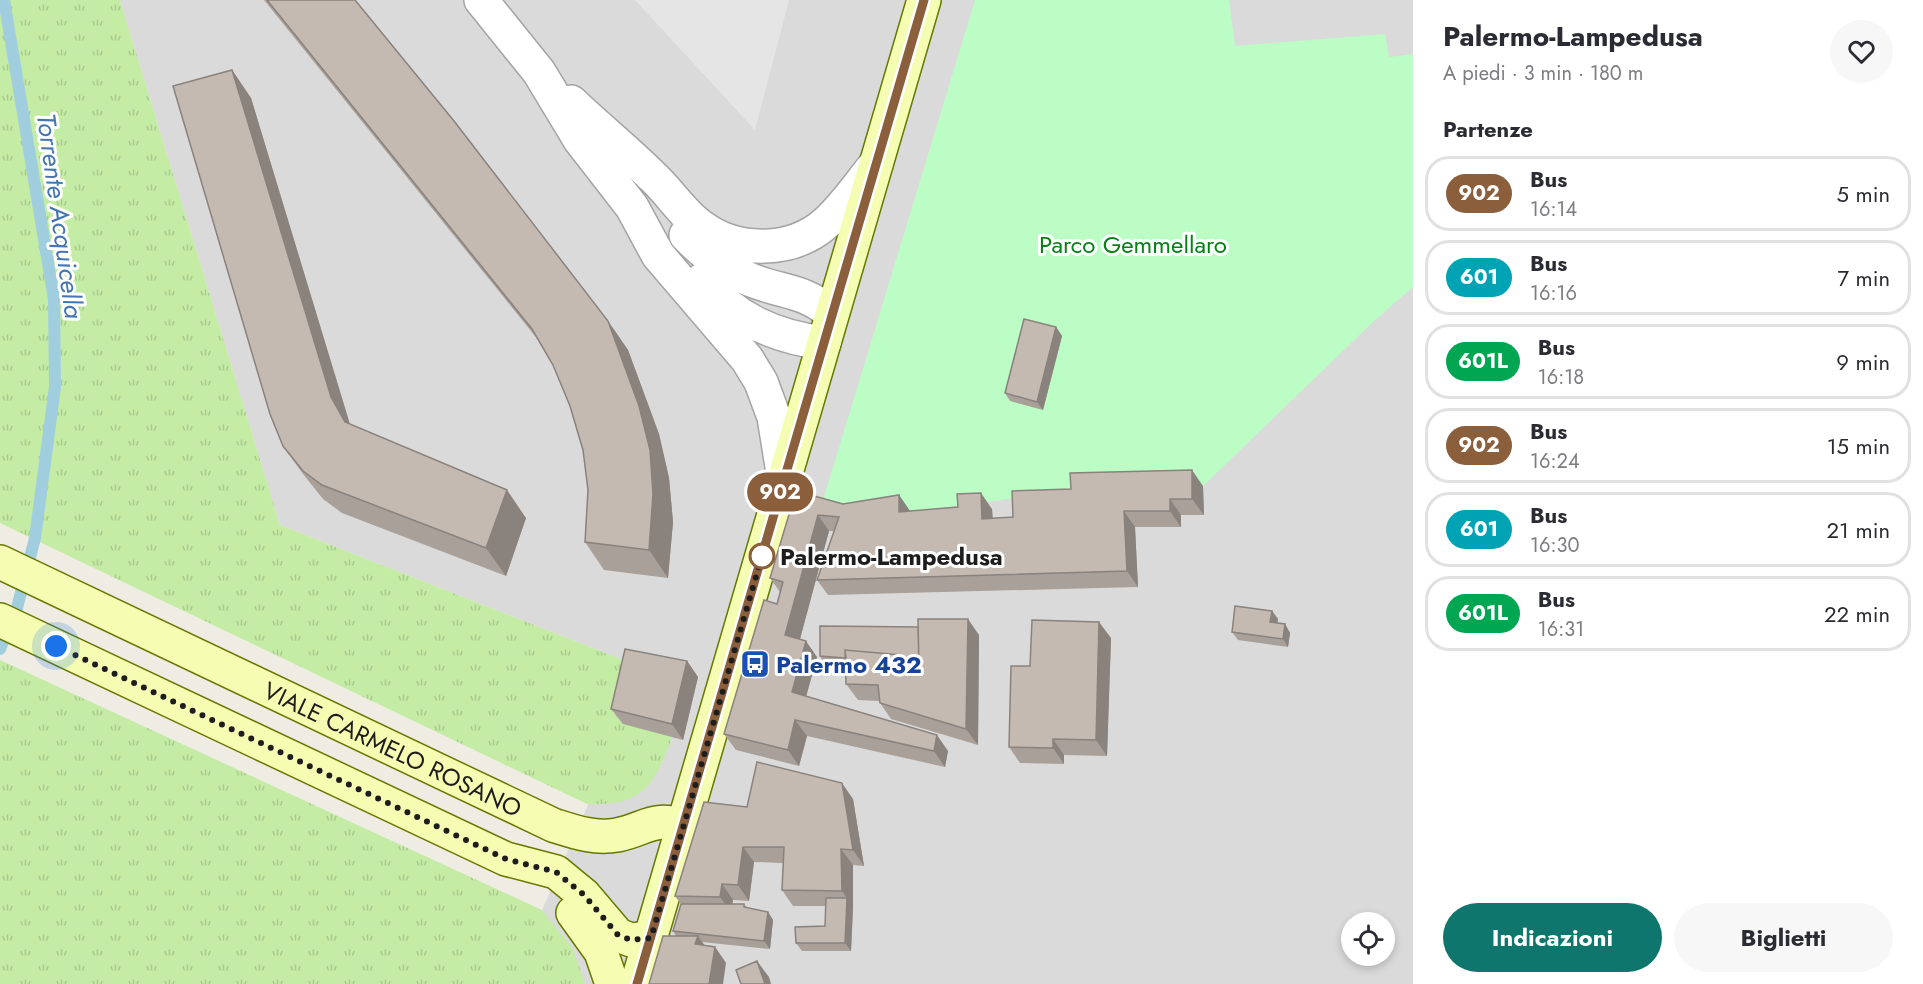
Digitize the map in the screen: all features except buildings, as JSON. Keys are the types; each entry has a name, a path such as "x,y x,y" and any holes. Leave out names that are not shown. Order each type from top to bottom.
{"main road":[{"path":"637,984 924,0"},
{"name":"VIALE CARMELO ROSANO","path":"0,562 553,825 589,836 616,835 664,820 684,826"},
{"name":"VIALE CARMELO ROSANO","path":"0,620 506,859"},
{"path":"506,859 556,872 584,895 618,935 631,940 651,938"},
{"path":"506,859 574,914 601,952 612,984"}],"street":[{"path":"481,0 539,72 580,140 632,207 674,248 712,292 747,321 774,334 828,328 814,299 752,281 704,254 650,194 597,126"},
{"path":"539,72 654,177 687,215 712,234 739,245 786,243 808,234 825,223 876,164"},
{"path":"632,207 658,255 747,359 761,381 774,417 784,479"}],"shaded area":[{"path":"120,0 1413,0 1413,984 510,984 623,724 636,665 280,525"},
{"path":"635,0 789,0 755,130"}],"green space":[{"path":"0,0 120,0 280,525 636,665 672,737 659,768 644,790 621,802 587,804 0,523"},
{"name":"Parco Gemmellaro","path":"975,0 1229,0 1235,46 1385,34 1389,57 1413,54 1413,287 1374,321 1203,486 1082,489 868,518 820,510"},
{"path":"0,660 542,910 573,949 585,984 0,984"}],"waterway":[{"name":"Torrente Acquicella","path":"0,649 17,608 35,538 55,387 54,299 4,0"}],"bus line":[{"name":"902","path":"637,984 924,0"}],"place":[{"name":"Palermo-Lampedusa","path":"762,556"},
{"name":"Palermo 432","path":"755,664"}],"route":[{"path":"56,646 506,859 556,872 584,895 618,935 631,940 651,938 762,556"}]}
